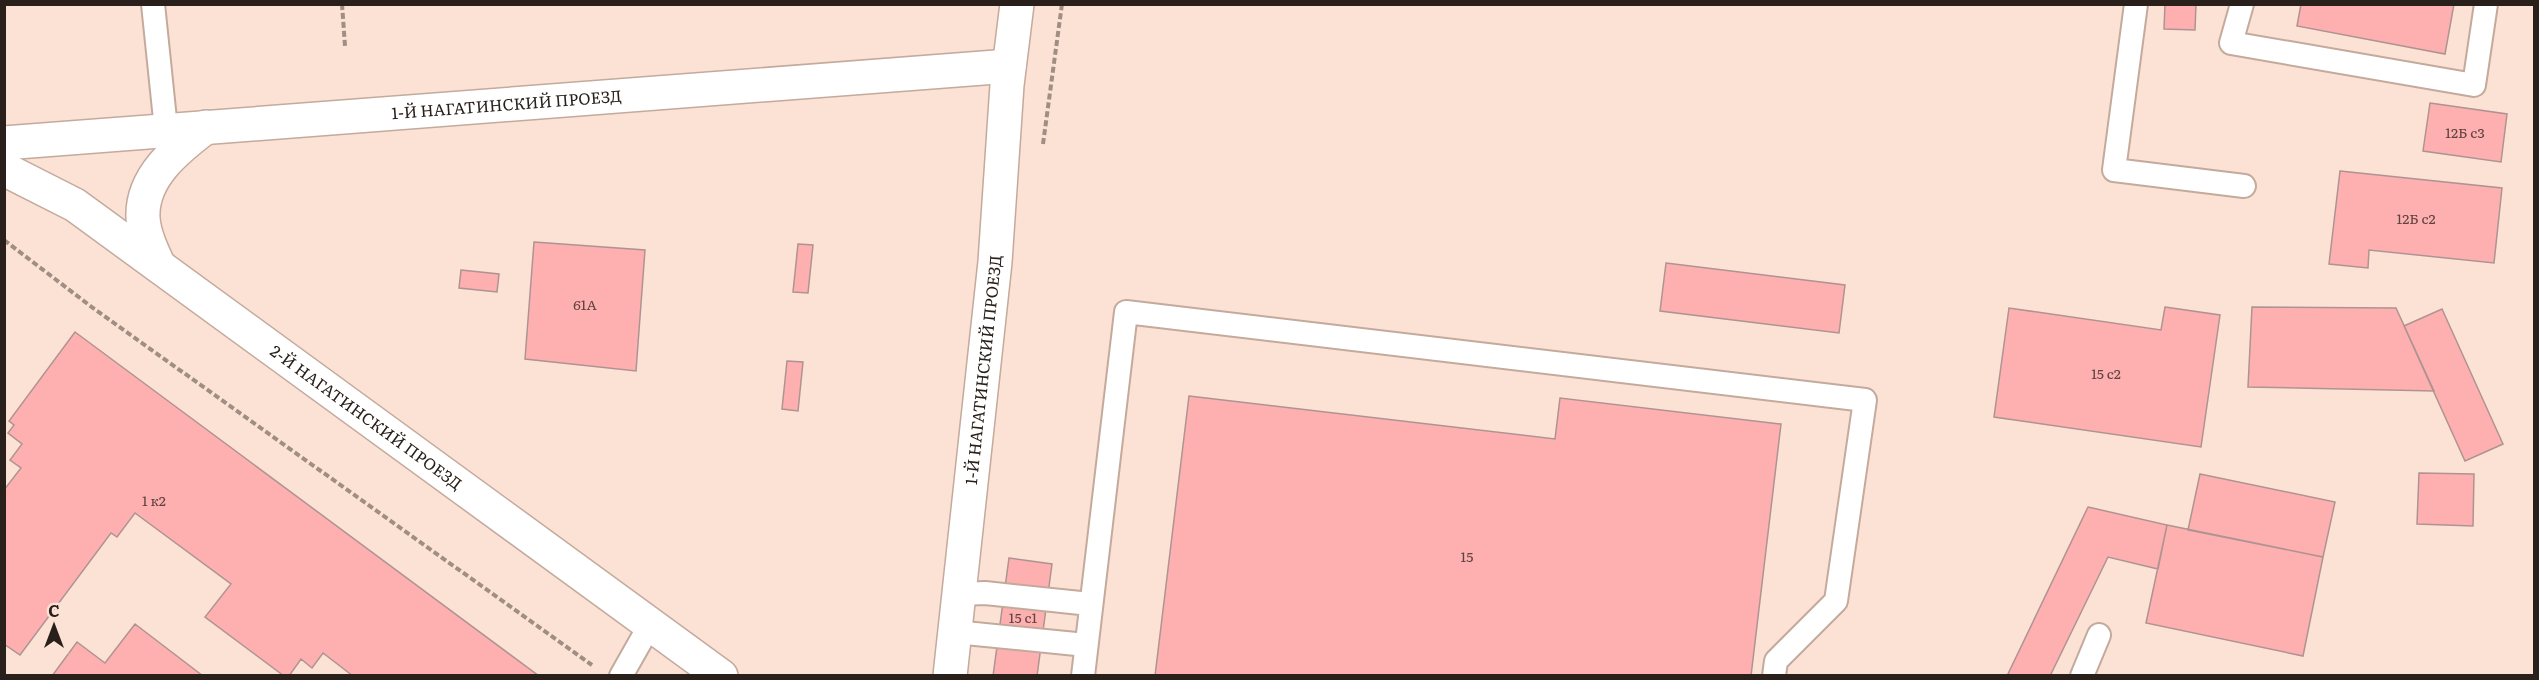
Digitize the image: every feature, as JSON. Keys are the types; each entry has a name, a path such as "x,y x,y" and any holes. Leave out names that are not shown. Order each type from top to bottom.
{"street":[{"name":"1-Й НАГАТИНСКИЙ ПРОЕЗД","path":"948,661 960,594 995,262 1009,66 1017,4"},
{"name":"1-Й НАГАТИНСКИЙ ПРОЕЗД","path":"4,143 1009,66"},
{"path":"159,266 149,244 143,218 147,189 173,151 206,127"},
{"name":"2-Й НАГАТИНСКИЙ ПРОЕЗД","path":"4,169 75,205 721,675"}],"lane":[{"path":"153,4 166,129"},
{"path":"2136,4 2114,170 2244,186"},
{"path":"2242,4 2231,43 2474,85 2486,4"},
{"path":"1083,675 1126,312 1865,400 1836,601 1776,662 1774,675"},
{"path":"960,594 985,593 1090,604"},
{"path":"621,675 651,623"},
{"path":"2082,675 2099,635"},
{"path":"948,661 1086,645"}],"path":[{"path":"342,4 345,46"},
{"path":"4,240 103,315 597,669"}],"building":[{"path":"2165,4 2196,4 2195,30 2164,29"},
{"path":"2301,4 2454,4 2445,54 2297,26"},
{"path":"2430,103 2507,114 2501,162 2423,151"},
{"path":"2340,171 2502,188 2494,263 2369,250 2368,268 2329,264"},
{"path":"534,242 645,250 636,371 525,359"},
{"path":"798,244 813,245 808,293 793,292"},
{"path":"1666,263 1845,285 1839,333 1660,311"},
{"path":"461,270 499,274 497,292 459,288"},
{"path":"2165,307 2220,315 2201,447 1994,417 2009,308 2161,330"},
{"path":"2252,307 2396,308 2434,391 2248,387"},
{"path":"2442,309 2503,444 2465,461 2404,326"},
{"path":"75,332 539,676 353,676 323,653 312,668 301,659 289,676 284,676 205,617 231,584 135,513 117,537 111,533 20,655 4,644 4,490 21,468 10,460 22,444 8,433 14,425 9,421"},
{"path":"787,361 803,362 798,411 782,409"},
{"path":"1189,396 1555,439 1560,398 1781,424 1751,676 1155,676"},
{"path":"2419,473 2474,474 2473,526 2417,524"},
{"path":"2200,474 2335,502 2323,557 2188,530"},
{"path":"2088,507 2167,525 2158,569 2108,557 2050,676 2007,676"},
{"path":"2167,525 2323,557 2303,656 2146,623"},
{"path":"1009,558 1052,564 1037,676 993,676"},
{"path":"135,624 203,676 52,676 77,642 105,663"}]}
